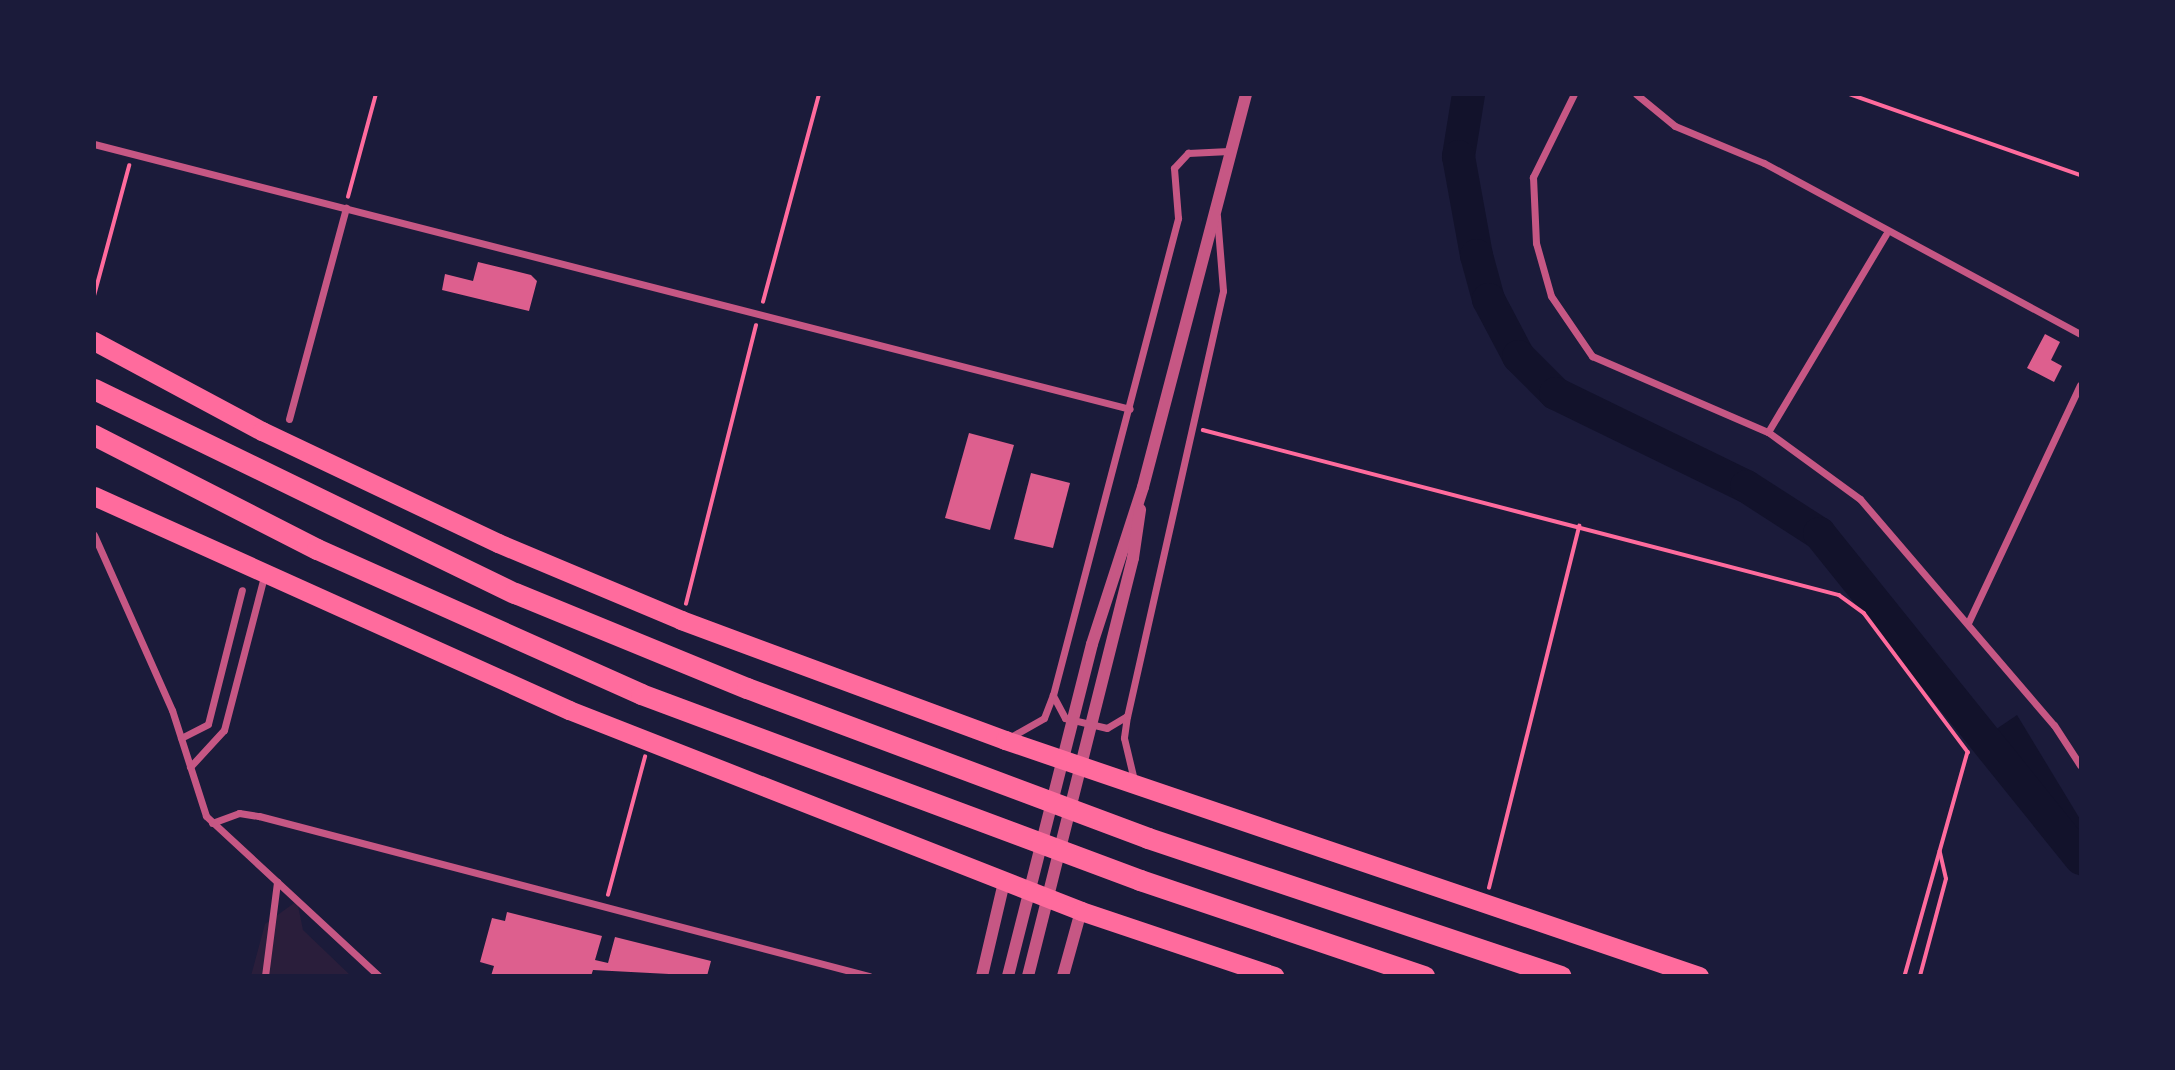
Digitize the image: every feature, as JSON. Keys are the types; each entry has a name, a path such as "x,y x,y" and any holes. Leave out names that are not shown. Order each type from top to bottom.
{"highway":[{"path":"94,341 262,431 498,543 681,620 1005,740 1485,905 1699,975"},
{"path":"94,389 514,593 747,688 1148,838 1561,975"},
{"path":"94,435 317,549 641,694 1140,880 1424,975"},
{"path":"94,496 264,575 649,742 1081,911 1274,975"}],"street":[{"path":"1028,975 1111,649 1143,487 1215,200 1246,94"},
{"path":"1574,94 1533,177 1536,243 1551,296 1592,356 1768,432 1860,499 1968,624 2081,765"},
{"path":"1636,94 1675,126 1764,163 1885,233 2081,334"},
{"path":"94,144 1130,410"},
{"path":"1005,740 1044,718 1053,695 1130,410 1178,218 1174,168 1188,153 1229,151"},
{"path":"1135,785 1124,738 1127,716 1153,620 1191,426 1223,291 1215,200"},
{"path":"289,419 346,208"},
{"path":"1768,432 1885,233"},
{"path":"1968,624 2081,386"},
{"path":"1008,975 1092,644 1143,487"},
{"path":"94,536 181,738 212,823 379,975"},
{"path":"190,767 224,730 264,575"},
{"path":"181,738 208,724 242,590"},
{"path":"1053,695 1065,718 1107,728 1127,716"},
{"path":"212,823 239,813 259,816 869,975"},
{"path":"265,975 277,882"},
{"path":"982,975 1004,882"},
{"path":"1063,975 1081,911"}],"path":[{"path":"346,208 376,94"},
{"path":"681,620 759,314 819,94"},
{"path":"1849,94 2081,175"},
{"path":"94,296 132,155"},
{"path":"1191,426 1839,595 1864,613 1968,752 1905,975"},
{"path":"1485,905 1579,526"},
{"path":"605,907 649,742"},
{"path":"1920,975 1946,879 1940,851"}],"shaded area":[{"path":"2017,715 2080,819 2080,877 1989,734"},
{"path":"297,901 303,930 350,975 251,976 265,924"}],"building":[{"path":"478,262 531,275 537,281 529,311 442,290 445,274 473,281"},
{"path":"2045,334 2060,342 2051,360 2062,366 2054,382 2027,368"},
{"path":"969,433 1014,445 990,530 945,518"},
{"path":"1031,473 1070,483 1053,548 1014,539"},
{"path":"507,912 602,936 595,960 608,963 615,937 711,961 707,976 593,970 591,976 491,976 494,966 480,962 492,918 505,921"}],"waterway":[{"path":"1468,94 1458,156 1476,255 1488,299 1518,356 1555,393 1746,486 1819,533 2080,858"}]}
